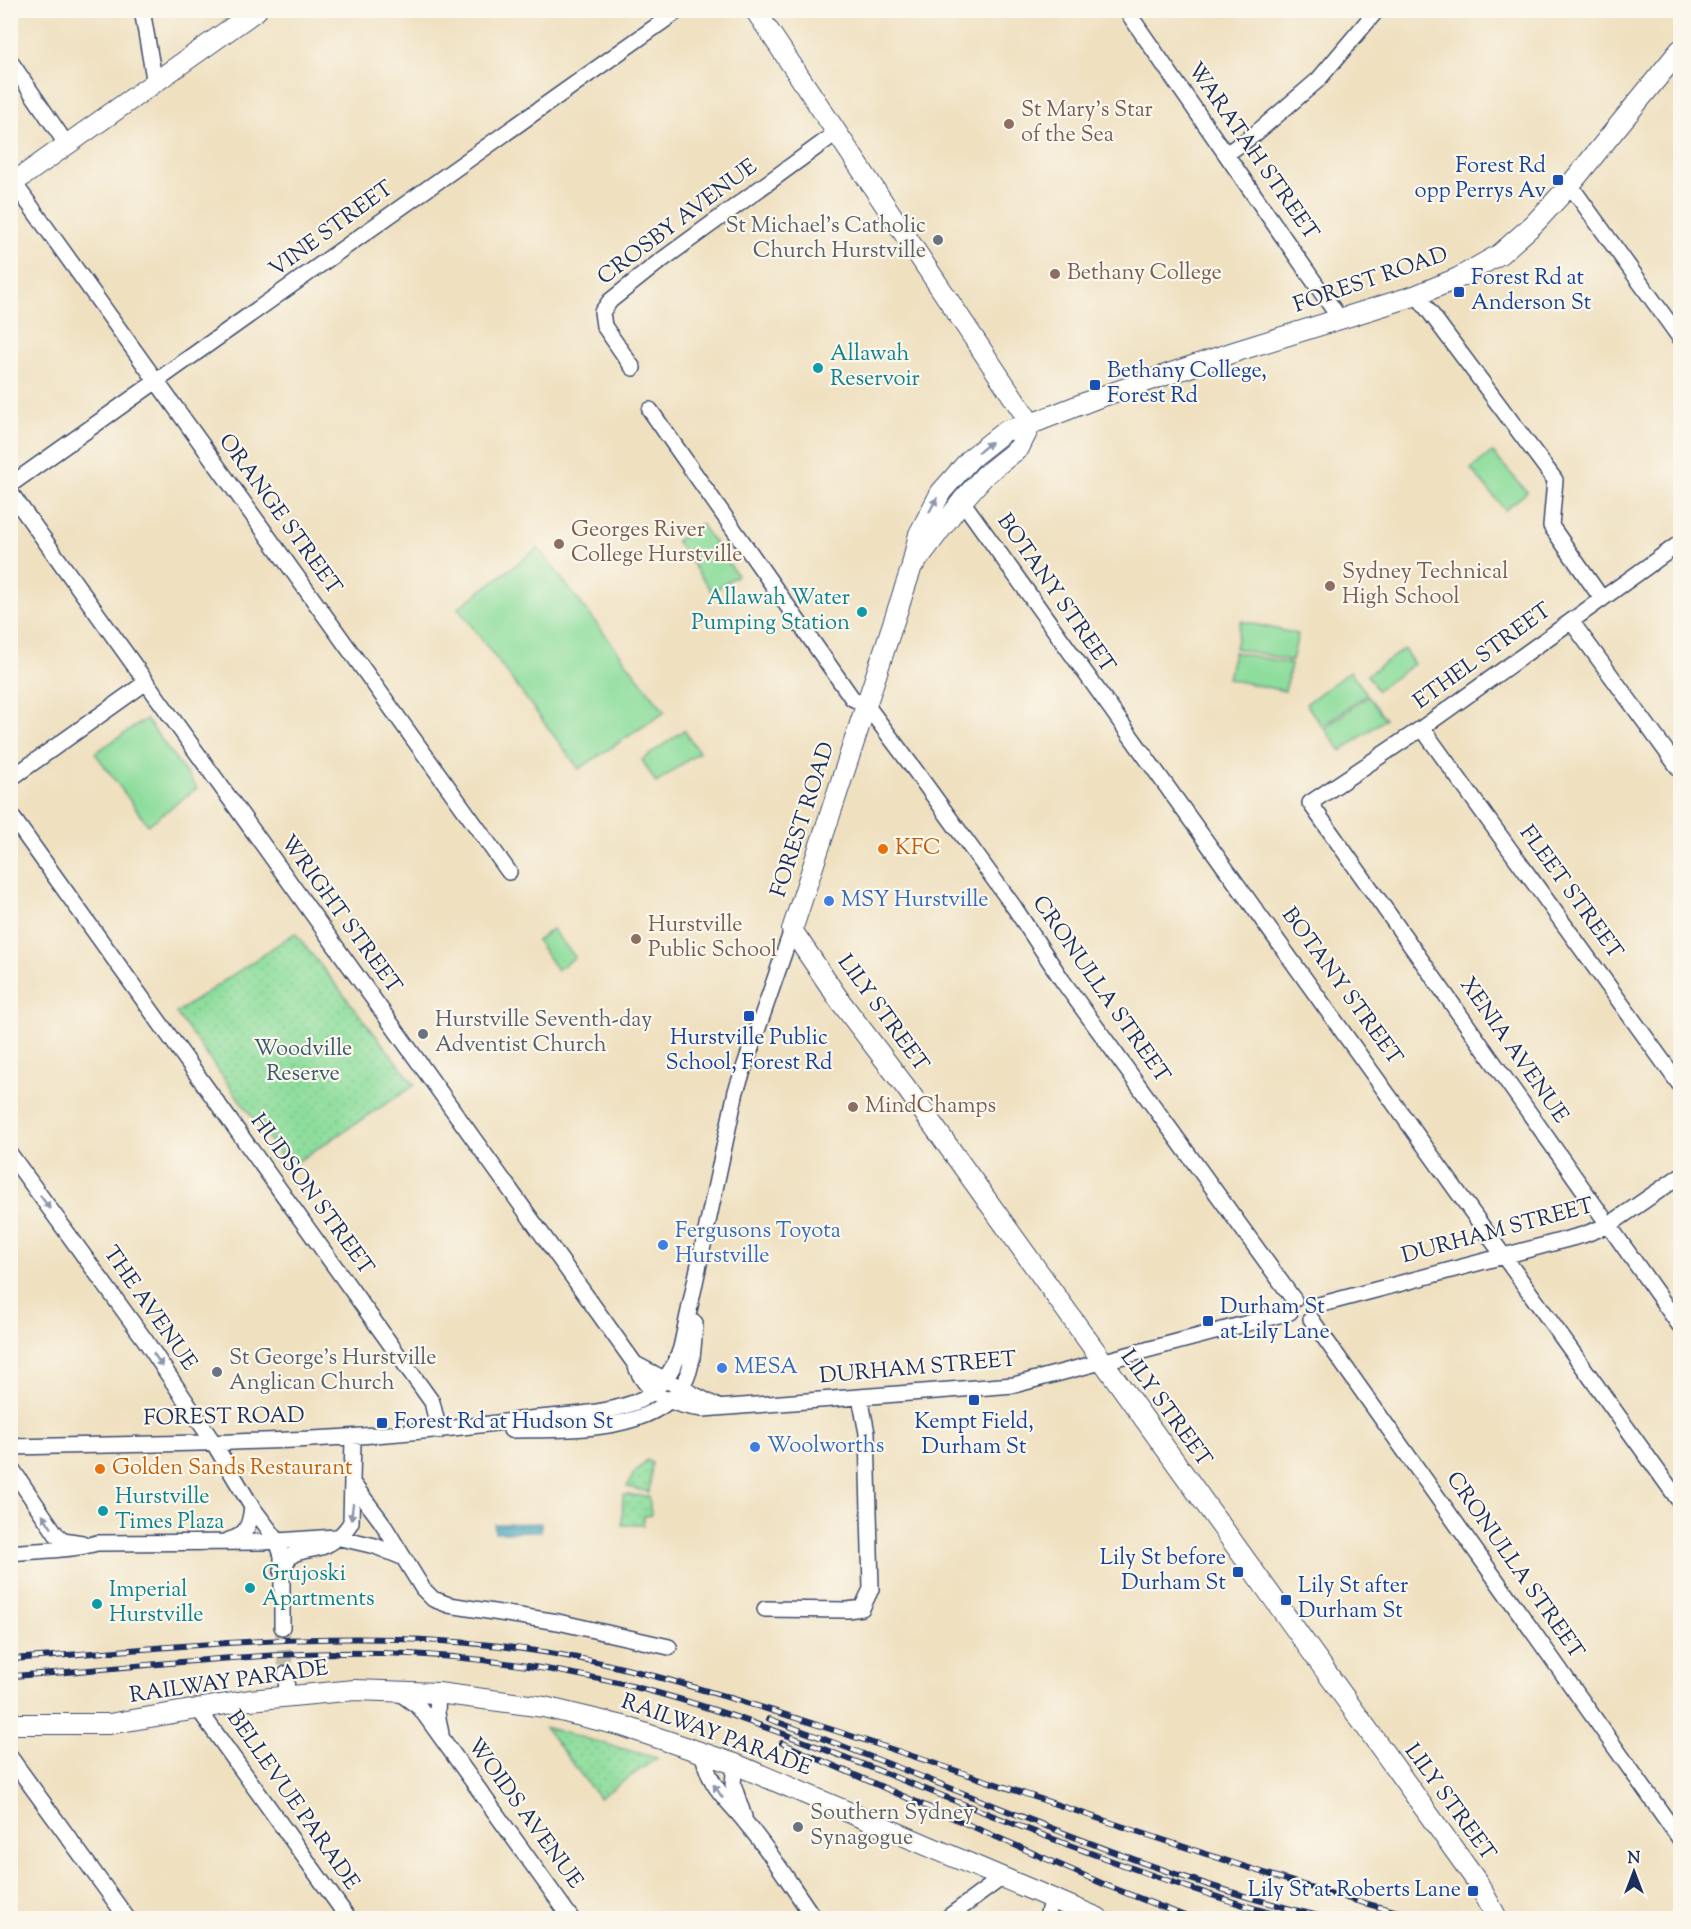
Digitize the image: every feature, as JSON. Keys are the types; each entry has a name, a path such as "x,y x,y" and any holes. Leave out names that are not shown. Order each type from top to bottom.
{"main road":[{"path":"12,184 257,10"},
{"path":"755,10 1031,424"},
{"name":"FOREST ROAD","path":"792,930 911,569 919,534 947,484 971,458 1005,431 1031,424 1149,380 1417,295 1458,278 1500,254 1534,224 1570,185 1680,50"},
{"name":"FOREST ROAD","path":"911,569 962,501 986,476 1019,448 1031,424"},
{"name":"LILY STREET","path":"792,930 840,1000 907,1089 1475,1878 1497,1918"},
{"name":"RAILWAY PARADE","path":"10,1724 109,1724 287,1695 397,1691 438,1693 511,1702 579,1714 735,1764 1000,1879 1049,1909 1098,1918"}],"street":[{"path":"142,10 155,84"},
{"name":"VINE STREET","path":"10,485 157,383 679,10"},
{"name":"WARATAH STREET","path":"1126,10 1340,319"},
{"path":"1226,154 1255,134 1318,80 1377,10"},
{"path":"10,61 67,145"},
{"name":"CROSBY AVENUE","path":"633,368 604,326 601,319 605,306 655,265 836,134"},
{"name":"ORANGE STREET","path":"12,184 509,873"},
{"path":"1570,185 1680,338"},
{"path":"1417,295 1555,480 1551,526 1602,599"},
{"name":"CRONULLA STREET","path":"650,410 852,698 867,706 1292,1306"},
{"name":"WRIGHT STREET","path":"10,492 635,1364 640,1380 669,1402"},
{"name":"BOTANY STREET","path":"962,501 1680,1502"},
{"name":"ETHEL STREET","path":"1310,803 1422,728 1680,543"},
{"path":"1571,621 1680,770"},
{"path":"10,779 145,683"},
{"name":"FLEET STREET","path":"1422,728 1680,1085"},
{"name":"XENIA AVENUE","path":"1310,803 1680,1326"},
{"name":"HUDSON STREET","path":"10,814 432,1402 439,1431"},
{"name":"FOREST ROAD","path":"10,1447 353,1439 439,1431 621,1406 637,1401 653,1391 676,1363 681,1348 736,1091 792,930"},
{"name":"THE AVENUE","path":"10,1154 145,1340 213,1442 252,1507 277,1540 282,1556 280,1580 282,1627"},
{"name":"DURHAM STREET","path":"1313,1312 1609,1225 1680,1176"},
{"name":"FOREST ROAD","path":"439,1431 608,1424 632,1420 653,1413 669,1402 682,1388 692,1355 700,1260"},
{"path":"1306,1297 1313,1312 1299,1321 1292,1306 1306,1297"},
{"name":"DURHAM STREET","path":"669,1402 687,1407 721,1408 1014,1385 1102,1362 1292,1306"},
{"name":"CRONULLA STREET","path":"1313,1312 1680,1839"},
{"name":"WRIGHT STREET","path":"635,1364 664,1379"},
{"path":"664,1379 721,1408"},
{"path":"765,1609 847,1610 862,1608 866,1603 871,1589 867,1433 860,1397"},
{"path":"353,1478 365,1452 383,1436"},
{"path":"280,1580 286,1561 293,1553 320,1547 346,1531 351,1522 353,1439"},
{"path":"10,1466 56,1534 72,1542 277,1540 336,1537 402,1557"},
{"path":"353,1478 402,1557 433,1599 449,1605 558,1622 669,1647"},
{"path":"223,1541 240,1538 245,1532 252,1507"},
{"path":"364,1544 375,1535 381,1521"},
{"path":"223,1541 264,1551 273,1559 280,1580"},
{"path":"10,1553 49,1549 72,1550 97,1543"},
{"path":"286,1674 287,1695"},
{"name":"WOIDS AVENUE","path":"397,1691 420,1708 571,1918"},
{"name":"WOIDS AVENUE","path":"438,1693 437,1713 441,1736"},
{"name":"BELLEVUE PARADE","path":"199,1710 348,1918"},
{"path":"703,1752 708,1774 715,1788 746,1822 814,1918"},
{"path":"10,1757 128,1918"},
{"path":"735,1764 733,1784 746,1822"},
{"path":"947,1918 1000,1879"}],"green space":[{"path":"1492,452 1527,492 1505,510 1471,469"},
{"path":"701,524 737,575 712,592 676,541"},
{"path":"538,548 665,712 579,769 458,608"},
{"path":"1241,621 1298,634 1292,661 1235,648"},
{"path":"1404,649 1414,664 1377,690 1367,675"},
{"path":"1234,652 1291,664 1285,691 1228,679"},
{"path":"1350,671 1367,694 1322,726 1306,704"},
{"path":"1368,696 1385,719 1341,751 1324,728"},
{"path":"146,719 197,788 148,825 95,753"},
{"path":"684,730 699,752 656,783 642,760"},
{"path":"552,929 575,957 557,970 537,941"},
{"name":"Woodville Reserve","path":"295,933 415,1085 289,1167 176,1013"},
{"path":"647,1460 652,1463 649,1492 627,1487 634,1473"},
{"path":"623,1495 649,1496 651,1515 644,1516 643,1525 622,1525"},
{"path":"545,1728 547,1728 657,1758 599,1798"}],"water":[{"path":"541,1523 541,1531 495,1532 494,1524"}],"tunnel":[{"path":"282,1627 286,1674"}],"railway":[{"path":"10,1659 212,1644 348,1639 482,1644 580,1658 668,1680 783,1714 1283,1879 1424,1918"},
{"path":"10,1676 242,1657 335,1653 444,1656 570,1673 631,1686 706,1707 816,1746 1105,1858 1196,1890 1288,1918"},
{"path":"769,1719 1045,1826 1185,1877 1327,1918"},
{"path":"782,1743 1108,1886 1190,1918"}],"place":[{"name":"St Mary's Star of the Sea","path":"1009,124"},
{"name":"Forest Rd opp Perrys Av","path":"1558,180"},
{"name":"St Michael's Catholic Church Hurstville","path":"938,240"},
{"name":"Bethany College","path":"1055,274"},
{"name":"Forest Rd at Anderson St","path":"1459,292"},
{"name":"Allawah Reservoir","path":"818,368"},
{"name":"Bethany College, Forest Rd","path":"1095,385"},
{"name":"Georges River College Hurstville","path":"559,544"},
{"name":"Sydney Technical High School","path":"1330,586"},
{"name":"Allawah Water Pumping Station","path":"862,612"},
{"name":"KFC","path":"883,849"},
{"name":"MSY Hurstville","path":"829,901"},
{"name":"Hurstville Public School","path":"636,939"},
{"name":"Hurstville Public School, Forest Rd","path":"749,1016"},
{"name":"Hurstville Seventh-day Adventist Church","path":"423,1034"},
{"name":"MindChamps","path":"853,1107"},
{"name":"Fergusons Toyota Hurstville","path":"663,1245"},
{"name":"Durham St at Lily Lane","path":"1208,1321"},
{"name":"MESA","path":"722,1368"},
{"name":"St George's Hurstville Anglican Church","path":"217,1372"},
{"name":"Kempt Field, Durham St","path":"974,1400"},
{"name":"Forest Rd at Hudson St","path":"382,1423"},
{"name":"Woolworths","path":"755,1447"},
{"name":"Golden Sands Restaurant","path":"100,1469"},
{"name":"Hurstville Times Plaza","path":"103,1511"},
{"name":"Lily St before Durham St","path":"1238,1572"},
{"name":"Grujoski Apartments","path":"250,1588"},
{"name":"Lily St after Durham St","path":"1286,1600"},
{"name":"Imperial Hurstville","path":"97,1604"},
{"name":"Southern Sydney Synagogue","path":"798,1827"},
{"name":"Lily St at Roberts Lane","path":"1473,1891"}]}
